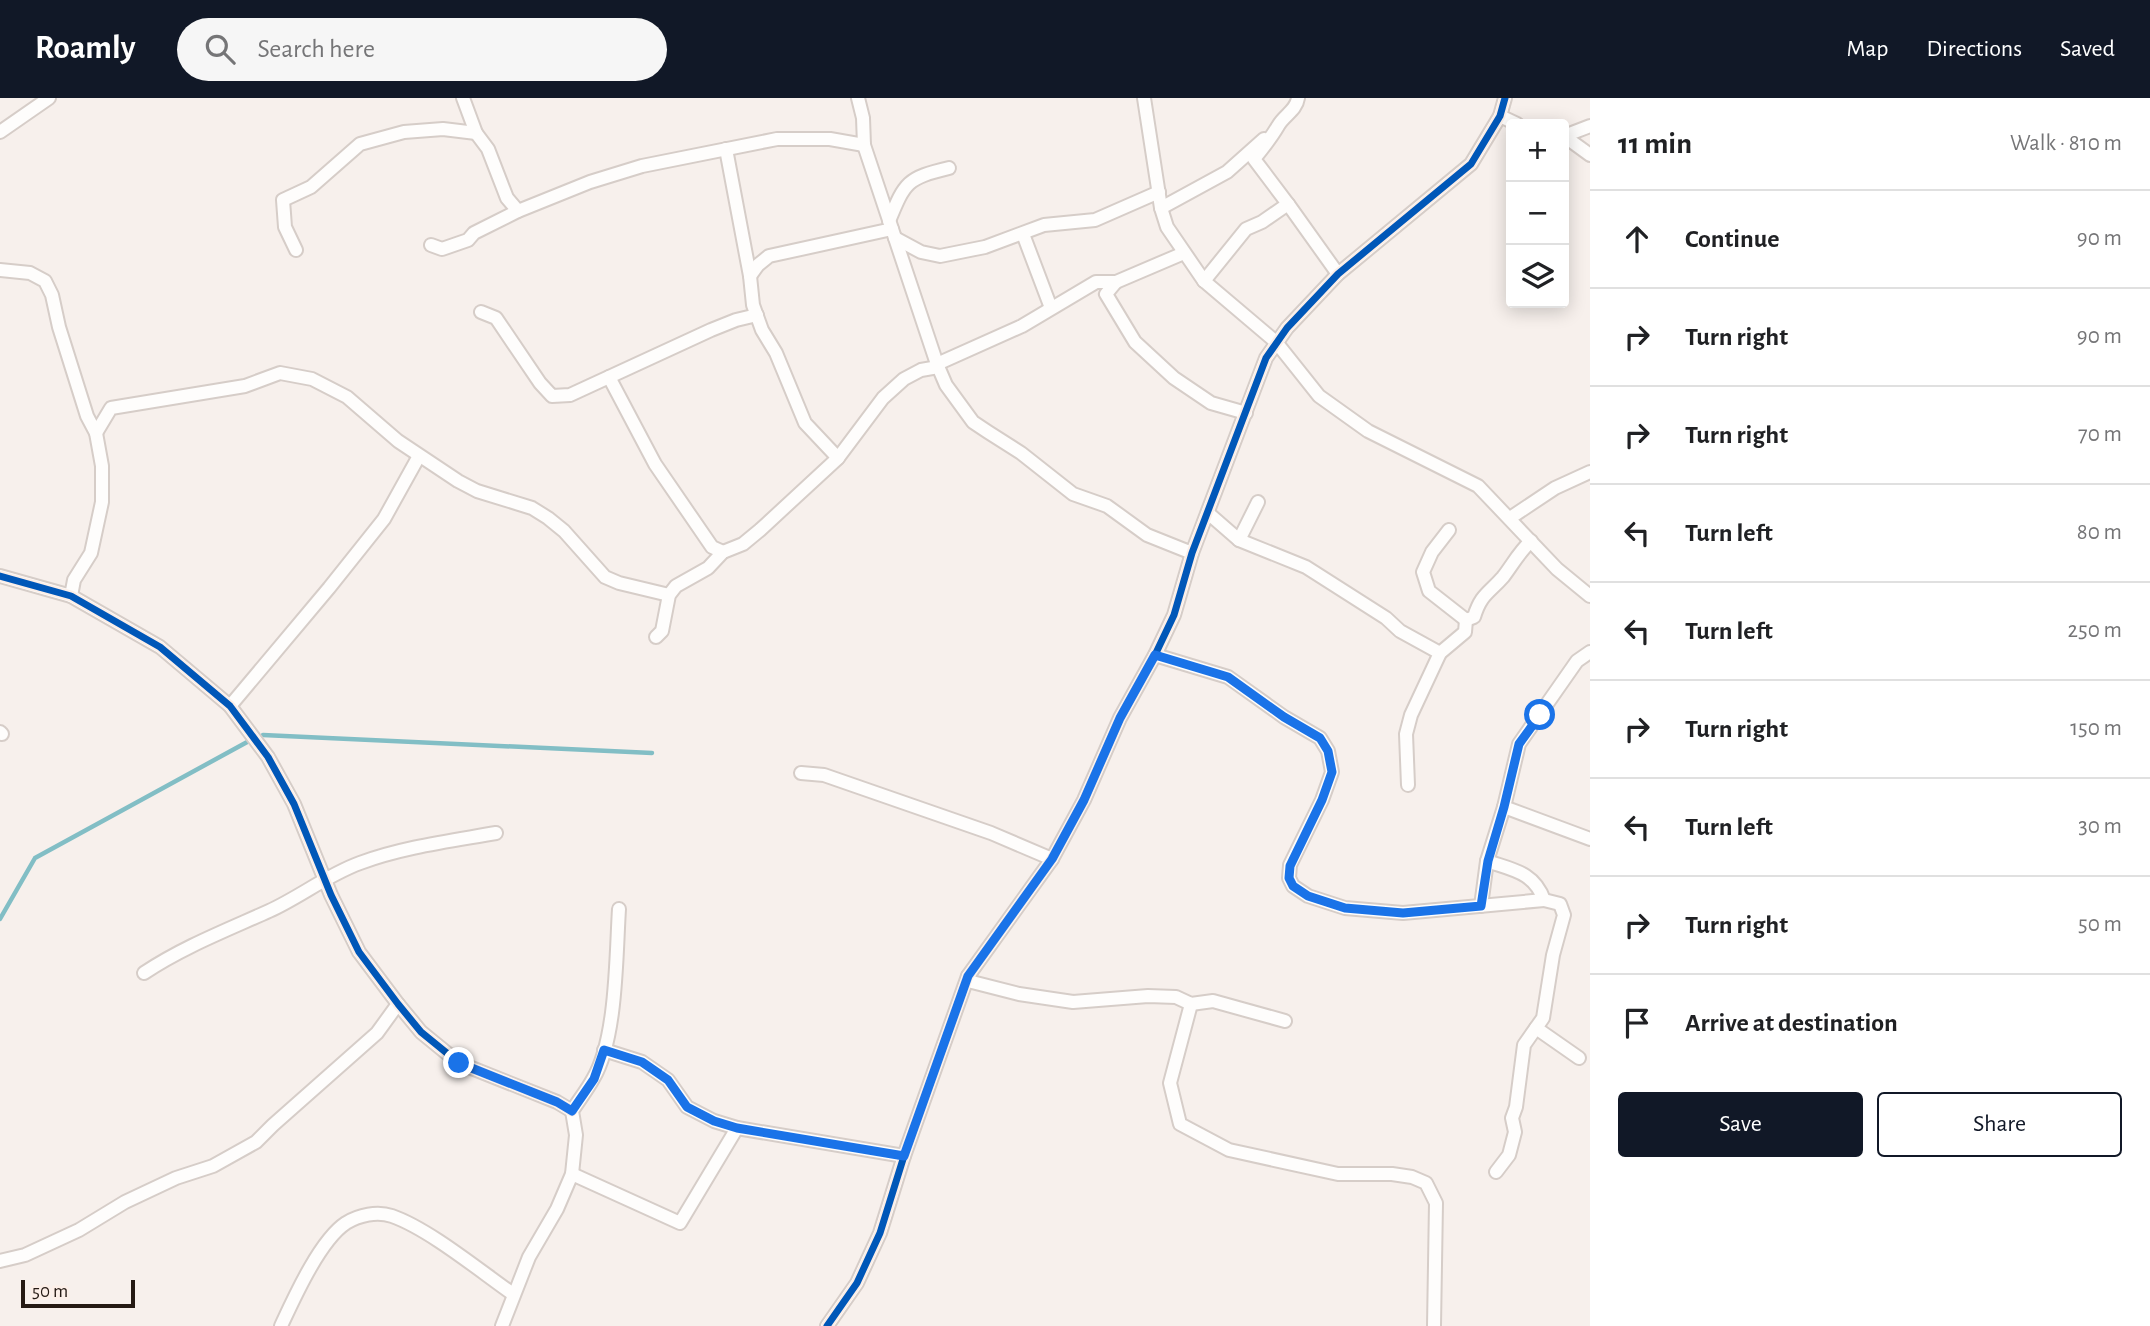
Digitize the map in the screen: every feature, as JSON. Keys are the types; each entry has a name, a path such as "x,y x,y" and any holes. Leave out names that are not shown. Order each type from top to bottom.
{"street":[{"path":"0,132 49,98"},
{"path":"463,98 476,132 488,149 507,198 518,211"},
{"path":"858,98 863,118 864,145 946,385 974,422 1021,453 1073,494 1107,506 1147,535 1192,553"},
{"path":"1144,98 1161,208 1167,227 1204,281 1276,342 1319,397 1368,431 1478,486 1557,569 1590,596"},
{"path":"1298,98 1295,107 1278,124 1274,135 1254,159 1339,274"},
{"path":"827,1326 857,1283 880,1233 904,1156 968,976 1052,859 1084,800 1120,718 1174,615 1192,553 1266,358 1276,342 1339,274 1471,164 1500,116 1505,98"},
{"path":"1500,116 1506,119"},
{"path":"1569,134 1590,126"},
{"path":"296,250 285,227 284,200 311,187 360,144 404,132 476,132"},
{"path":"1161,208 1227,172 1261,140 1274,135"},
{"path":"431,244 442,249 468,240 474,233 518,211 590,181 642,166 777,139 830,139 864,145"},
{"path":"1569,140 1590,155"},
{"path":"726,149 753,305 805,423 838,458"},
{"path":"892,229 902,190 920,175 949,168"},
{"path":"892,229 920,252 940,256 985,247 1044,225 1096,220 1159,192"},
{"path":"1204,281 1245,229 1262,222 1288,204"},
{"path":"750,276 769,256 892,229"},
{"path":"1023,234 1051,309"},
{"path":"656,637 662,631 669,595 676,586 708,568 723,552 743,544 838,458 883,398 904,379 991,341 1096,282 1116,282 1184,253"},
{"path":"0,270 30,273 45,281 52,295 58,327 87,416 96,433 102,466 102,502 91,553 74,580 71,596"},
{"path":"1116,282 1106,294 1135,342 1174,378 1210,403 1247,413"},
{"path":"481,312 496,318 540,383 552,396 570,395 711,330 757,315"},
{"path":"96,433 111,408 244,386 280,373 312,379 347,397 419,456 477,491 532,508 564,531 605,577 669,595"},
{"path":"609,377 655,464 712,547 723,552"},
{"path":"230,706 384,519 419,456"},
{"path":"1510,517 1555,488 1590,472"},
{"path":"1239,540 1258,502"},
{"path":"1208,513 1239,540 1306,567 1386,618 1400,631 1440,653"},
{"path":"1449,530 1432,552 1423,572 1429,591 1466,620"},
{"path":"1466,620 1474,617 1480,600 1504,576 1520,551 1531,541"},
{"path":"0,576 71,596 160,647 230,706 268,757 294,804 342,920 359,952 421,1032 459,1063 557,1102 572,1111"},
{"path":"1408,785 1406,734 1411,715 1440,653 1465,632 1466,620"},
{"path":"1481,906 1488,861 1519,744 1577,661 1590,652"},
{"path":"1155,655 1228,677 1284,717 1320,738 1328,751 1332,772 1322,800 1290,866 1289,878 1293,886 1308,896 1345,908 1403,913 1544,900 1560,904 1564,915 1553,955 1542,1018 1524,1045 1516,1107 1512,1118 1515,1132 1509,1155 1496,1172"},
{"path":"801,773 824,775 991,833 1052,859"},
{"path":"1504,807 1590,839"},
{"path":"144,973 165,959 282,905 325,879 360,863 429,845 496,833"},
{"path":"1488,861 1527,875 1539,886 1544,900"},
{"path":"502,1326 529,1257 557,1209 572,1174 576,1135 572,1111 594,1079 604,1050 614,1002 619,909"},
{"path":"968,976 972,982 1019,994 1073,1002 1148,996 1176,997 1191,1004 1213,1001 1285,1021"},
{"path":"0,1261 25,1255 79,1230 125,1202 176,1178 213,1166 257,1142 377,1033 398,1004"},
{"path":"1191,1004 1170,1083 1180,1124 1228,1150 1338,1174 1392,1174 1412,1177 1426,1183 1436,1203 1434,1326"},
{"path":"1536,1028 1579,1058"},
{"path":"604,1050 642,1062 668,1080 687,1107 714,1121 737,1128 904,1156"},
{"path":"572,1174 680,1223 737,1128"},
{"path":"281,1326 294,1294 331,1237 345,1223 366,1214 390,1215 424,1233 513,1294"}],"waterway":[{"path":"263,735 652,753"},
{"path":"0,919 35,858 249,741"}],"cycle path":[{"path":"827,1326 857,1283 880,1233 904,1156 968,976 1052,859 1084,800 1120,718 1174,615 1192,553 1266,358 1287,328 1338,274 1471,164 1500,116 1505,98"},
{"path":"0,576 71,596 160,647 230,706 268,757 294,804 331,895 359,952 421,1032 459,1063 557,1102 572,1111"}],"route":[{"path":"459,1063 557,1102 572,1111 594,1079 604,1050 642,1062 668,1080 687,1107 714,1121 737,1128 904,1156 968,976 1052,859 1084,800 1120,718 1155,655 1228,677 1284,717 1320,738 1328,751 1332,772 1322,800 1290,866 1289,878 1293,886 1308,896 1345,908 1403,913 1481,906 1488,861 1519,744 1540,715"}]}
